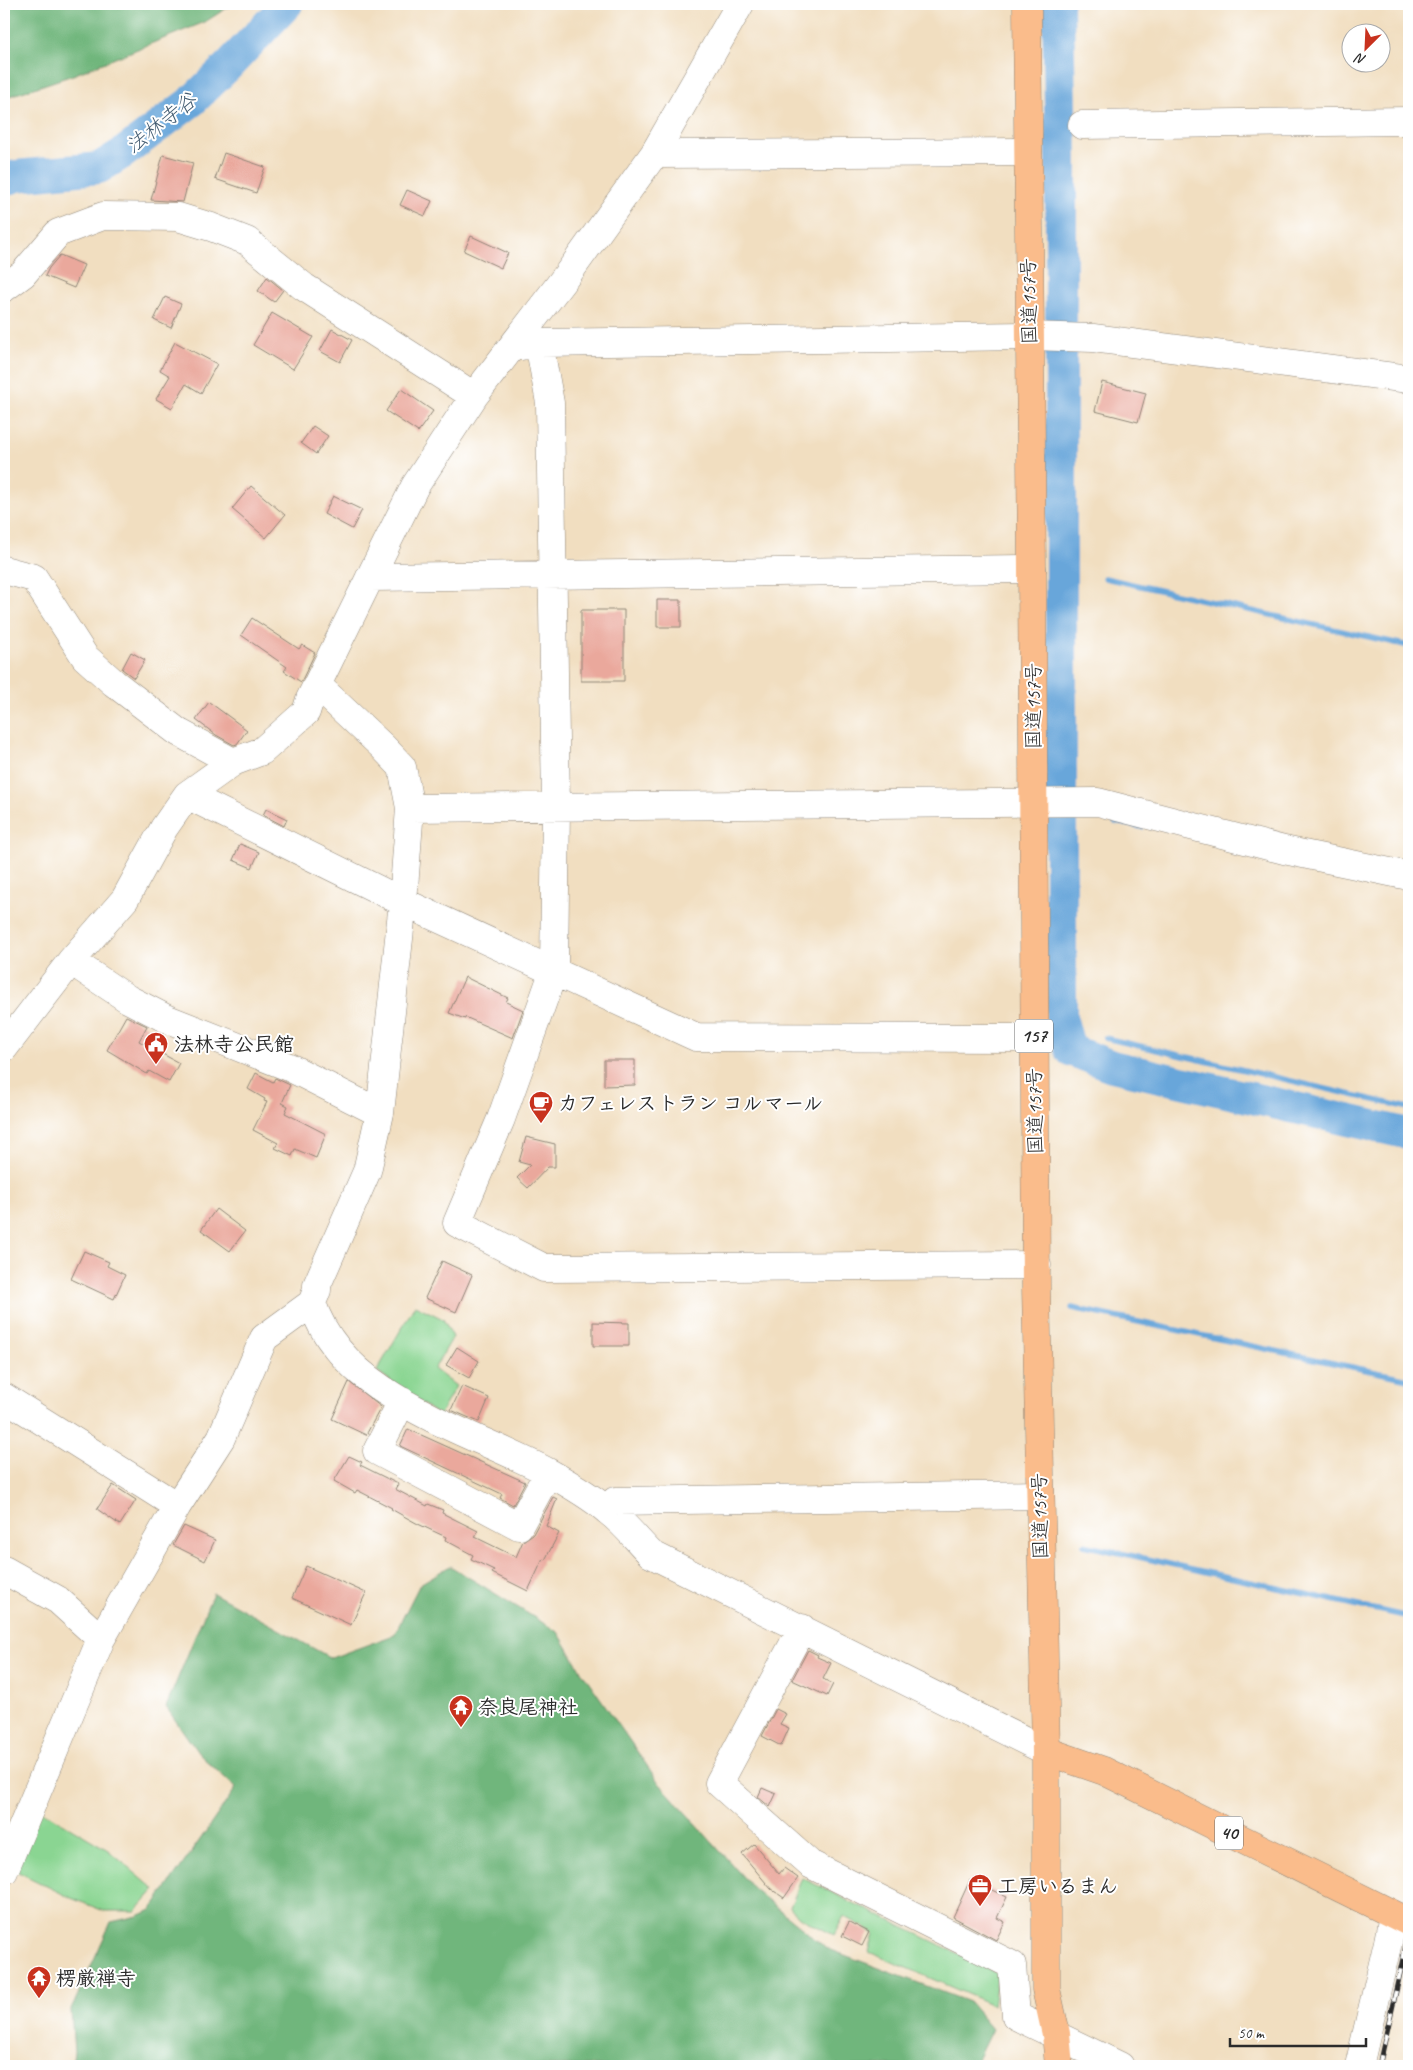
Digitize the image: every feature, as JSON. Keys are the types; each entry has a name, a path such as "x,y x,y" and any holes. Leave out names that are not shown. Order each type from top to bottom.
{"main road":[{"name":"国道157号","path":"1027,4 1032,569 1041,803 1034,1038 1040,1495 1046,1751 1046,1988 1056,2034 1059,2066"},
{"name":"40","path":"1046,1751 1104,1771 1401,1918"}],"street":[{"path":"4,1048 71,961 125,899 164,828 187,795 233,762 262,751 306,712 310,699 415,486 474,396 512,348 654,154 740,4"},
{"path":"1082,125 1409,121"},
{"path":"654,154 1028,152"},
{"path":"4,288 23,274 58,233 103,216 178,217 247,241 304,287 474,396"},
{"path":"512,348 539,343 1030,336 1093,338 1409,379"},
{"path":"539,343 550,403 556,807 554,970 501,1119 458,1223 544,1268 552,1269 1037,1265"},
{"path":"370,577 1032,569"},
{"path":"4,570 34,578 85,657 114,683 178,732 233,762"},
{"path":"4,1871 101,1639 177,1506 221,1438 264,1338 312,1303 317,1285 367,1171 380,1113 403,902 410,808 402,767 317,686"},
{"path":"187,795 403,902 696,1037 1034,1038"},
{"path":"410,808 1098,802 1284,850 1409,876"},
{"path":"71,961 128,998 165,1018 289,1067 380,1113"},
{"path":"312,1303 324,1332 336,1349 376,1387 438,1420 548,1473 608,1511 651,1554 1046,1751"},
{"path":"4,1397 177,1506"},
{"path":"402,1401 377,1451 519,1526 548,1473"},
{"path":"608,1511 615,1501 1040,1495"},
{"path":"4,1570 58,1600 101,1639"},
{"path":"802,1628 719,1782 810,1864 1012,1965 1016,2016 1120,2066"},
{"path":"1359,2066 1388,1942 1401,1918"}],"green space":[{"path":"4,4 233,4 205,22 73,75 4,98"},
{"path":"415,1305 443,1319 453,1337 434,1369 456,1386 439,1416 377,1371"},
{"path":"450,1566 558,1632 580,1669 659,1783 753,1888 826,1948 969,2002 992,2029 974,2066 72,2066 74,2052 71,2010 111,1922 138,1916 151,1910 236,1788 199,1754 166,1707 213,1593 331,1658 394,1635 420,1584"},
{"path":"39,1809 108,1850 155,1890 136,1911 104,1911 71,1898 8,1867"},
{"path":"802,1878 998,1973 993,2005 869,1952 874,1933 844,1916 834,1935 799,1917 790,1907"}],"building":[{"path":"224,153 265,167 256,193 215,179"},
{"path":"163,155 193,163 183,202 151,200"},
{"path":"407,190 432,201 425,216 400,205"},
{"path":"471,236 508,253 501,268 464,251"},
{"path":"60,255 84,265 74,288 45,276"},
{"path":"267,277 283,290 274,302 258,291"},
{"path":"165,297 181,304 171,328 154,320"},
{"path":"272,313 313,337 293,369 253,345"},
{"path":"332,329 352,340 340,362 320,351"},
{"path":"175,342 217,364 201,393 186,384 172,408 156,399 170,376 160,370"},
{"path":"1102,382 1146,393 1138,422 1095,411"},
{"path":"401,389 433,411 418,432 386,411"},
{"path":"313,426 328,436 316,454 301,443"},
{"path":"251,486 285,515 266,538 232,509"},
{"path":"333,496 362,510 352,529 324,514"},
{"path":"657,600 681,600 681,627 657,627"},
{"path":"581,610 624,610 624,681 581,681"},
{"path":"252,618 299,649 302,645 315,653 301,682 284,671 287,667 241,635"},
{"path":"131,652 145,660 134,678 122,669"},
{"path":"209,702 247,730 237,744 234,745 216,735 196,720"},
{"path":"266,809 287,819 284,826 263,815"},
{"path":"240,844 259,852 252,868 233,860"},
{"path":"465,977 508,998 506,1002 523,1010 513,1038 465,1017 465,1019 449,1013"},
{"path":"126,1016 147,1026 139,1041 179,1063 169,1082 149,1071 147,1074 107,1050"},
{"path":"604,1060 635,1060 635,1085 604,1086"},
{"path":"256,1073 273,1082 275,1078 290,1085 282,1103 288,1106 285,1113 326,1134 316,1158 295,1149 292,1156 275,1148 278,1143 253,1130 267,1102 248,1089"},
{"path":"526,1137 555,1144 555,1167 548,1167 528,1188 517,1178 530,1165 519,1162"},
{"path":"216,1209 245,1231 230,1251 201,1230"},
{"path":"84,1251 109,1262 107,1266 125,1275 114,1299 71,1279"},
{"path":"442,1261 472,1275 456,1312 425,1298"},
{"path":"593,1322 629,1323 629,1346 593,1346"},
{"path":"457,1347 479,1361 469,1378 446,1365"},
{"path":"349,1382 381,1407 366,1435 332,1419"},
{"path":"462,1386 489,1398 479,1422 451,1410"},
{"path":"408,1429 525,1482 513,1505 500,1498 502,1494 400,1446"},
{"path":"349,1456 362,1462 360,1465 398,1484 395,1489 427,1506 428,1504 443,1510 442,1513 478,1531 475,1537 516,1557 523,1541 533,1534 553,1497 557,1499 546,1526 559,1533 545,1560 543,1559 528,1591 492,1573 494,1570 471,1559 473,1555 445,1540 446,1537 418,1524 357,1490 355,1493 334,1481"},
{"path":"113,1485 136,1500 120,1525 97,1509"},
{"path":"184,1526 215,1540 205,1561 173,1545"},
{"path":"306,1566 366,1593 351,1625 292,1598"},
{"path":"808,1650 818,1655 817,1657 831,1663 823,1679 833,1684 827,1696 792,1680"},
{"path":"776,1709 786,1714 780,1724 789,1728 781,1746 762,1736"},
{"path":"762,1788 776,1794 770,1807 758,1797"},
{"path":"754,1844 779,1874 784,1868 798,1878 784,1898 771,1889 742,1854"},
{"name":"工房いるまん","path":"970,1880 1007,1897 997,1918 1005,1922 996,1940 953,1917"},
{"path":"849,1922 869,1932 862,1946 842,1936"}],"waterway":[{"name":"法林寺谷","path":"4,181 16,176 99,168 123,153 192,101 287,4"},
{"path":"1058,4 1061,158 1061,1017 1070,1050 1112,1066 1409,1134"},
{"path":"1105,578 1409,646"},
{"path":"1115,822 1142,827"},
{"path":"1105,1038 1409,1108"},
{"path":"1072,1308 1409,1379"},
{"path":"1084,1545 1409,1617"}],"railway":[{"path":"1379,2066 1409,1933"}],"place":[{"name":"法林寺公民館","path":"156,1065"},
{"name":"カフェレストラン コルマール","path":"541,1124"},
{"name":"奈良尾神社","path":"461,1728"},
{"name":"工房いるまん","path":"980,1907"},
{"name":"楞厳禅寺","path":"39,1999"}]}
